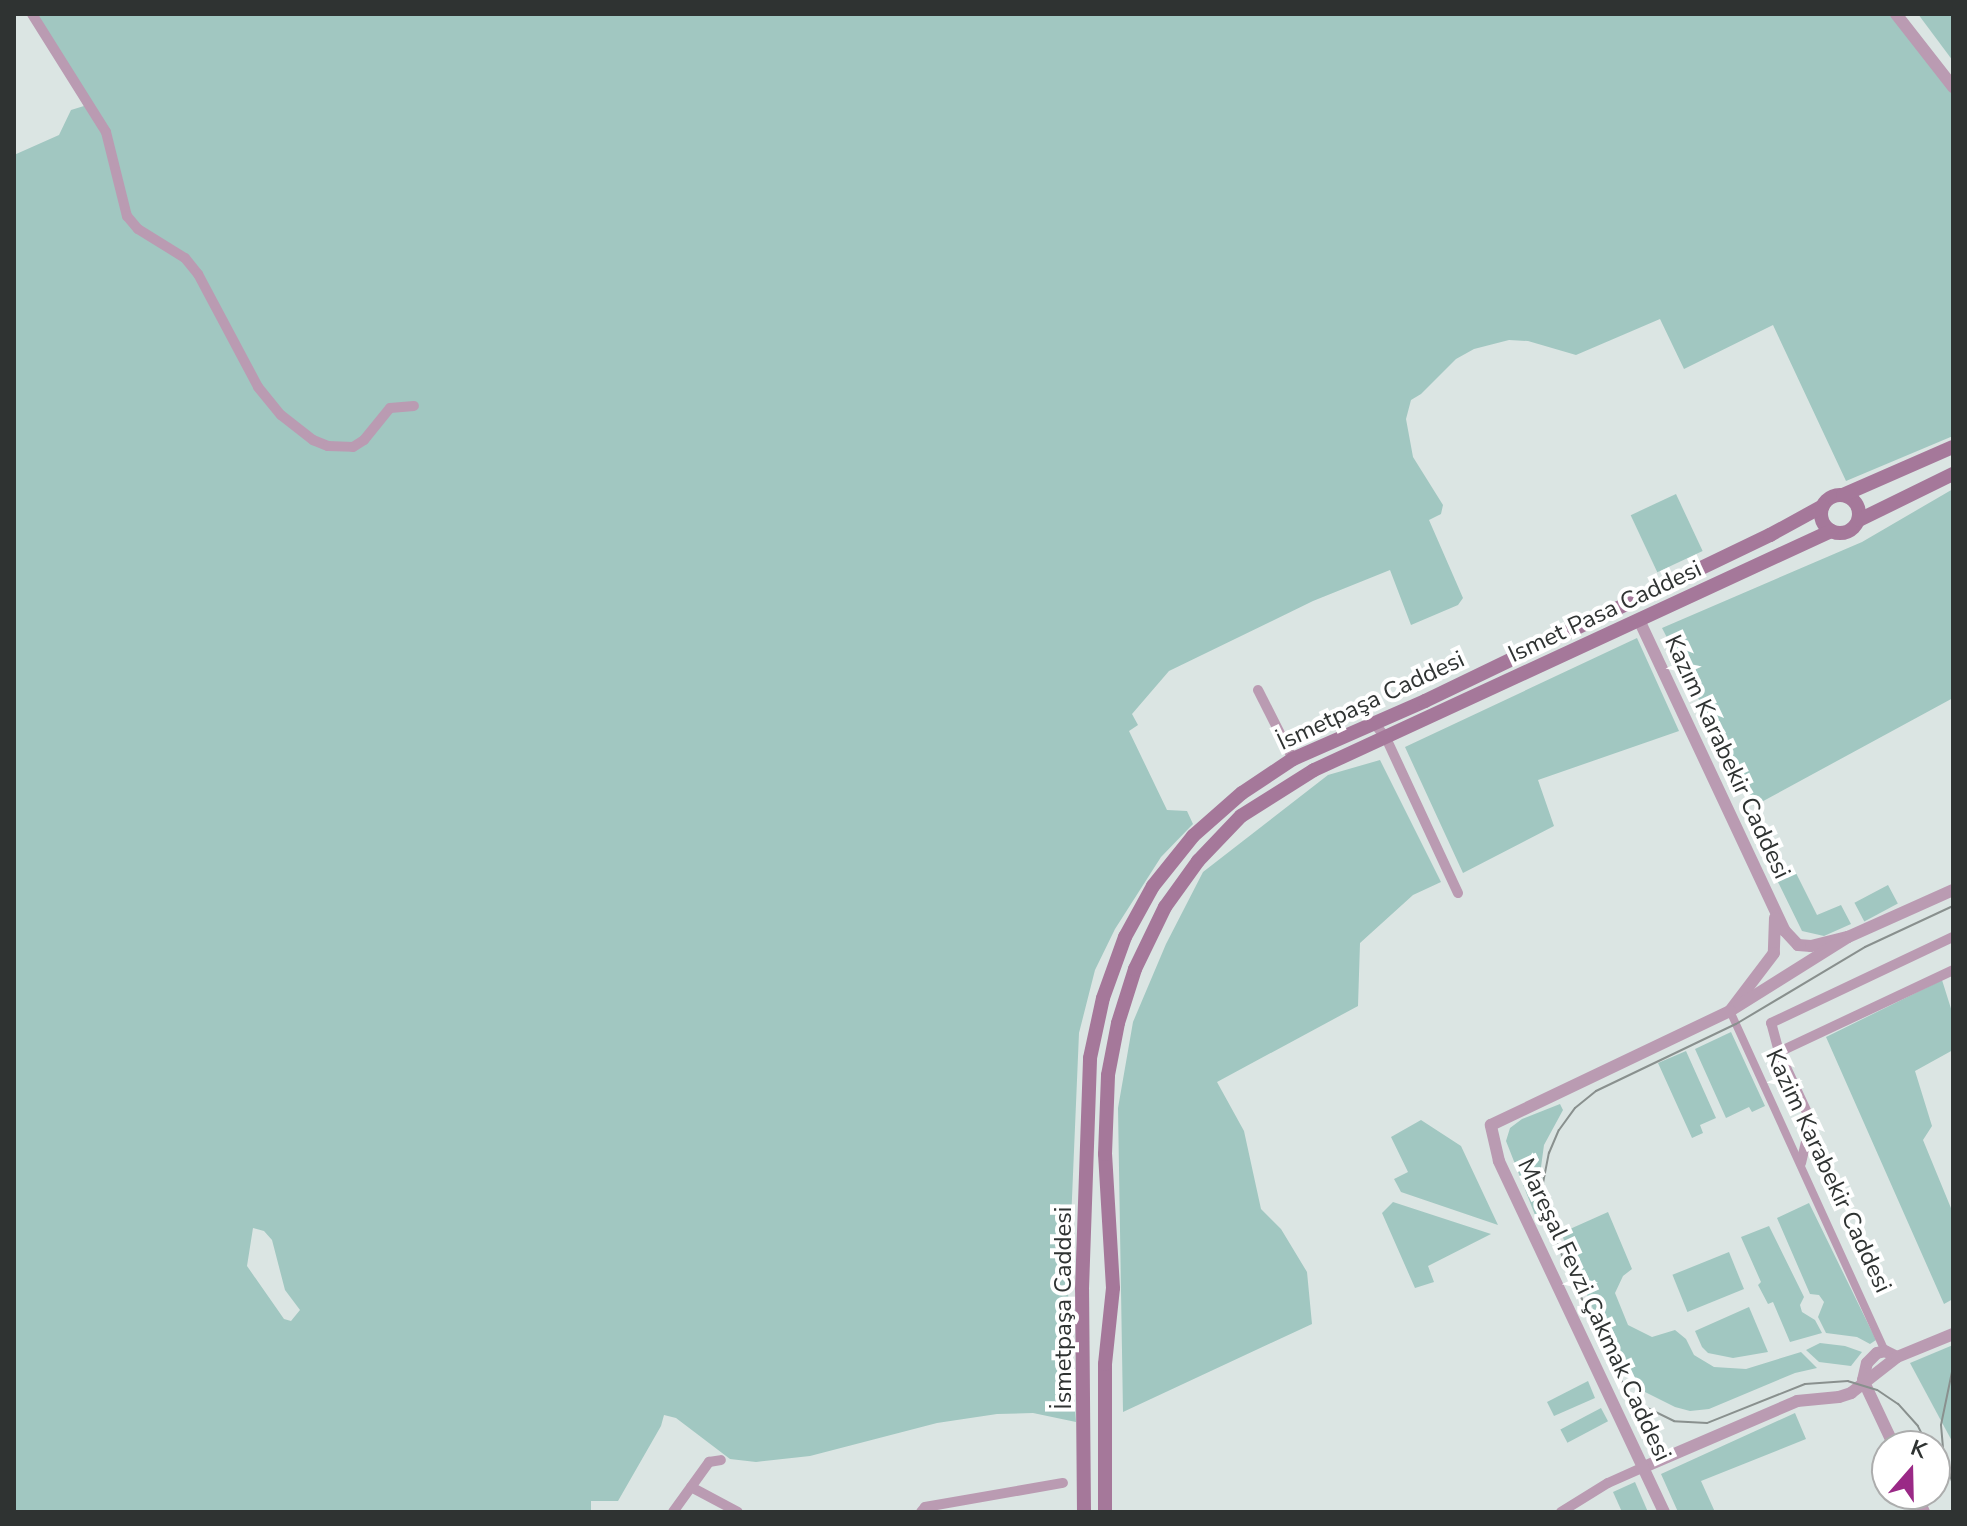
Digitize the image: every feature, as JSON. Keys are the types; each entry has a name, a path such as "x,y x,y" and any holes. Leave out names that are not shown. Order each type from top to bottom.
{"main road":[{"path":"1953,447 1843,495 1833,496 1823,506 1823,523 1831,531 1844,533 1859,520 1953,474"},
{"path":"1843,495 1855,501 1859,520"},
{"name":"İsmetpaşa Caddesi","path":"1084,1512 1086,1432 1082,1277 1090,1058 1103,998 1125,937 1153,886 1193,836 1242,793 1293,759 1770,535 1823,506"},
{"name":"Ismet Pasa Caddesi","path":"1105,1512 1105,1364 1112,1296 1105,1154 1108,1075 1118,1023 1135,969 1159,919 1198,861 1241,816 1314,770 1640,622 1831,531"},
{"path":"1082,1277 1097,1270 1112,1279"},
{"path":"1082,1295 1096,1303 1112,1296"}],"street":[{"path":"32,14 106,132 127,216 138,229 185,258 198,274 258,387 281,415 313,440 328,446 353,447 364,440 390,408 414,406"},
{"path":"1896,14 1953,87"},
{"name":"Kazım Karabekir Caddesi","path":"1640,622 1773,911"},
{"path":"1258,690 1293,759"},
{"path":"1374,723 1386,738 1458,893"},
{"path":"1730,1011 1848,937 1953,890"},
{"path":"1773,911 1804,958 1797,970"},
{"path":"1773,911 1775,963 1782,971 1797,970"},
{"path":"1730,1011 1784,943 1811,946 1848,937"},
{"path":"1801,1163 1811,1121 1779,1052 1771,1023 1953,937"},
{"path":"1779,1052 1953,970"},
{"name":"Mareşal Fevzi Çakmak Caddesi","path":"1664,1512 1499,1161 1491,1125 1730,1011"},
{"name":"Kazim Karabekir Caddesi","path":"1730,1011 1885,1351"},
{"path":"1561,1512 1608,1483 1797,1401 1851,1393 1863,1380 1897,1357 1953,1334"},
{"path":"1886,1430 1863,1380 1867,1363 1885,1351 1897,1357"},
{"path":"1086,1432 1106,1440"},
{"path":"673,1512 709,1462 721,1460"},
{"path":"921,1512 925,1507 1063,1483"},
{"path":"691,1487 738,1512"}],"shaded area":[{"path":"33,14 1890,14 1953,94 1953,436 1846,481 1773,325 1684,369 1660,319 1576,355 1528,341 1509,340 1474,349 1456,359 1411,400 1406,419 1413,457 1443,505 1441,514 1429,520 1463,598 1458,605 1411,625 1390,570 1313,601 1169,671 1132,714 1138,725 1129,731 1167,810 1187,811 1193,824 1161,857 1115,929 1095,970 1079,1033 1068,1292 1076,1422 1033,1413 997,1414 937,1423 810,1456 756,1462 730,1459 676,1418 664,1415 661,1426 618,1501 591,1501 591,1512 14,1512 14,155 59,135 71,110 84,106","holes":["253,1228 264,1231 272,1240 285,1290 300,1310 291,1321 284,1319 247,1266"]},
{"path":"1918,14 1953,14 1953,61"},
{"path":"1953,489 1953,698 1754,806 1662,628 1862,542"},
{"path":"1676,494 1703,551 1657,572 1631,515"},
{"path":"1637,638 1679,731 1538,780 1554,826 1463,873 1405,747"},
{"path":"1380,760 1441,882 1413,895 1360,943 1358,1006 1217,1082 1244,1131 1261,1209 1281,1229 1307,1272 1312,1324 1123,1412 1118,1108 1133,1022 1166,944 1203,872 1328,775"},
{"path":"1793,867 1817,915 1841,905 1851,924 1824,936 1802,931 1775,876"},
{"path":"1888,885 1898,904 1864,921 1854,903"},
{"path":"1942,980 1953,1015 1953,1050 1915,1071 1932,1126 1923,1140 1953,1213 1953,1299 1944,1304 1826,1037"},
{"path":"1731,1032 1765,1106 1752,1112 1749,1107 1726,1118 1695,1049"},
{"path":"1686,1051 1716,1118 1700,1125 1703,1133 1692,1138 1658,1063"},
{"path":"1560,1104 1563,1110 1544,1145 1538,1189 1541,1212 1535,1215 1506,1141 1510,1128 1522,1119"},
{"path":"1421,1120 1461,1146 1498,1225 1401,1192 1394,1179 1408,1172 1391,1137"},
{"path":"1393,1202 1491,1234 1428,1266 1434,1282 1415,1288 1382,1213"},
{"path":"1809,1203 1876,1340 1870,1344 1857,1337 1826,1333 1818,1317 1824,1302 1819,1295 1810,1294 1777,1218"},
{"path":"1608,1212 1632,1269 1623,1276 1615,1293 1628,1325 1652,1337 1675,1330 1686,1339 1694,1355 1714,1367 1746,1369 1801,1352 1817,1368 1795,1373 1709,1409 1690,1411 1635,1387 1604,1335 1561,1233"},
{"path":"1769,1226 1804,1297 1800,1305 1802,1312 1815,1320 1822,1333 1790,1342 1773,1302 1768,1304 1758,1285 1761,1282 1741,1237"},
{"path":"1729,1252 1744,1289 1687,1312 1672,1275"},
{"path":"1749,1307 1768,1352 1733,1358 1708,1353 1702,1347 1695,1331"},
{"path":"1820,1343 1862,1352 1851,1366 1819,1362 1806,1350"},
{"path":"1953,1345 1953,1443 1951,1430 1946,1430 1910,1363"},
{"path":"1588,1381 1595,1398 1554,1416 1547,1402"},
{"path":"1601,1408 1608,1421 1567,1443 1560,1430"},
{"path":"1795,1413 1806,1439 1701,1481 1715,1512 1678,1512 1661,1474"},
{"path":"1635,1482 1648,1512 1622,1512 1613,1492"}],"tram line":[{"path":"1920,1430 1898,1404 1877,1390 1848,1381 1805,1384 1707,1423 1674,1421 1645,1407 1629,1392 1617,1374 1563,1258 1546,1213 1543,1183 1549,1153 1559,1130 1575,1108 1596,1091 1736,1024 1865,947 1953,906"},
{"path":"1953,1367 1941,1425 1943,1450 1953,1485"}]}
